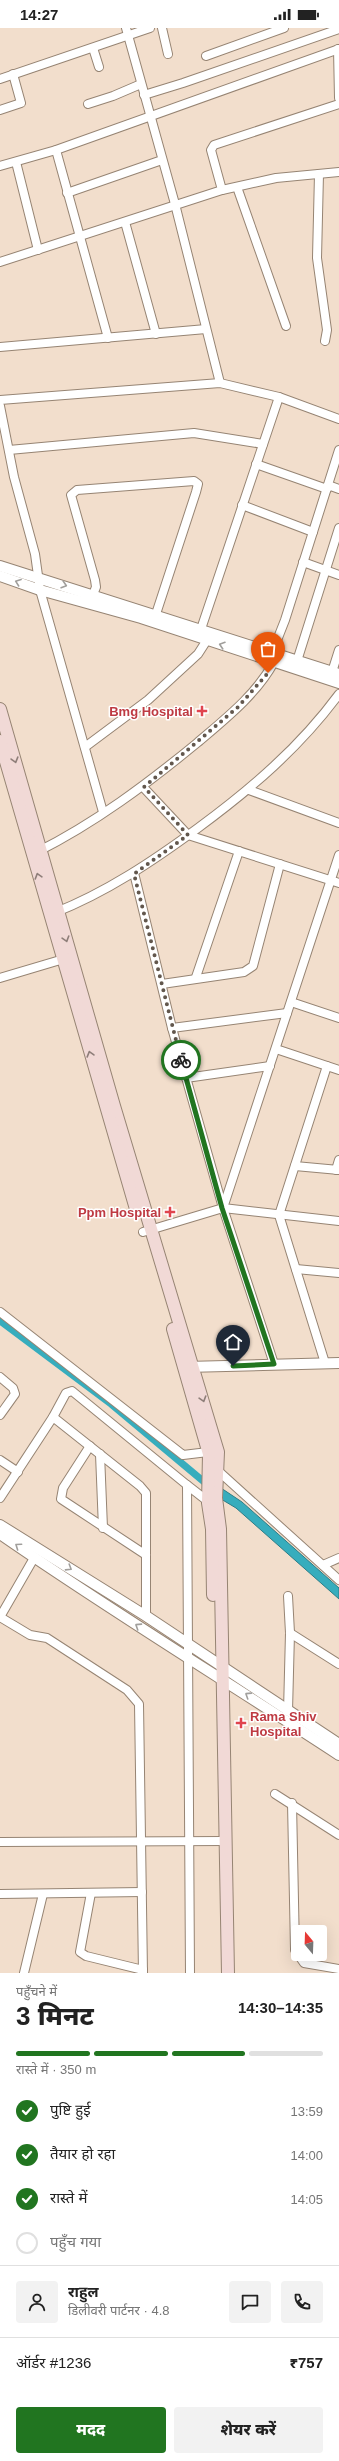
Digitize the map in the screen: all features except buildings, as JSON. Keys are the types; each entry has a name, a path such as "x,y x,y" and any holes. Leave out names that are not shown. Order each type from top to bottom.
{"main road":[{"path":"0,709 36,852"},
{"path":"0,741 36,852 147,1231 189,1367 218,1452 212,1472"},
{"path":"189,1367 212,1472 212,1529 219,1671 222,1841 228,1973"},
{"path":"220,1973 222,1841"}],"street":[{"path":"0,78 93,48 127,32 150,28"},
{"path":"162,28 168,54"},
{"path":"206,56 284,28"},
{"path":"144,94 183,83 339,29"},
{"path":"127,32 175,204 220,384"},
{"path":"93,48 99,67"},
{"path":"0,166 56,150 339,49 339,98"},
{"path":"0,110 22,103 13,74"},
{"path":"88,104 113,96 141,84"},
{"path":"222,190 211,150 214,145 339,104"},
{"path":"56,150 78,237 108,338"},
{"path":"67,193 162,160"},
{"path":"16,162 38,250"},
{"path":"0,261 222,190 276,178 339,172"},
{"path":"319,174 317,258 327,330 325,341"},
{"path":"237,187 286,326"},
{"path":"125,222 156,334"},
{"path":"0,347 206,329"},
{"path":"0,400 220,384 279,397 339,419"},
{"path":"85,747 148,700 198,654 202,635 242,505 279,397"},
{"path":"0,406 14,477 35,554 40,590 103,812"},
{"path":"9,450 194,433 263,444"},
{"path":"36,852 76,831 103,812 144,787 238,707 258,686 273,657 339,450"},
{"path":"256,464 327,487 339,489"},
{"path":"92,598 96,587 95,580 71,495 77,490 194,481 198,484 196,492 156,614"},
{"path":"242,505 313,532"},
{"path":"297,661 339,528"},
{"path":"303,562 339,575"},
{"path":"0,566 38,577 92,598 202,635 337,677"},
{"path":"0,576 40,590 92,598 156,614 202,635"},
{"path":"337,677 339,650"},
{"path":"273,657 297,661 337,677"},
{"path":"54,914 134,874 250,790 302,739 339,694"},
{"path":"144,787 188,835 339,883"},
{"path":"250,790 339,823"},
{"path":"196,977 239,851"},
{"path":"222,1208 276,1049 339,855"},
{"path":"162,984 196,977 244,972 253,966 280,864"},
{"path":"134,874 172,1028 222,1208 274,1364"},
{"path":"0,978 67,958"},
{"path":"291,1002 339,1018"},
{"path":"172,1028 287,1013"},
{"path":"276,1049 339,1070"},
{"path":"186,1078 270,1066"},
{"path":"325,1364 279,1215 328,1066"},
{"path":"295,1166 338,1170 339,1160"},
{"path":"147,1231 222,1208 339,1221"},
{"path":"296,1269 339,1273"},
{"path":"0,1312 183,1455 208,1452"},
{"path":"189,1367 339,1363"},
{"path":"0,1377 14,1388 15,1394 0,1415"},
{"path":"0,1498 53,1417 66,1393 75,1392 187,1485 212,1500"},
{"path":"53,1417 140,1486 146,1493 146,1616"},
{"path":"90,1446 63,1488 61,1500 146,1555"},
{"path":"100,1454 103,1528"},
{"path":"0,1460 18,1472"},
{"path":"212,1472 339,1580"},
{"path":"187,1485 190,1973"},
{"path":"0,1525 146,1616 189,1646 219,1671 339,1755"},
{"path":"0,1534 188,1659 219,1671 288,1711 339,1744"},
{"path":"34,1558 0,1617 30,1635 47,1638 127,1690 136,1698 139,1704 143,1971 86,1956 80,1952 91,1893"},
{"path":"323,1566 339,1558"},
{"path":"288,1596 290,1633 288,1711"},
{"path":"290,1633 339,1664"},
{"path":"275,1794 292,1803 339,1835"},
{"path":"292,1803 295,1950 304,1963 339,1969"},
{"path":"0,1842 222,1841"},
{"path":"0,1894 142,1892"},
{"path":"24,1973 43,1894"}],"water":[{"path":"221,1488 242,1502 339,1588 339,1599 236,1508 221,1499"}],"waterway":[{"path":"0,1321 111,1404 209,1486"}],"way so far":[{"path":"181,1060 134,874 188,835 144,787 238,707 268,673"}],"place":[{"name":"Bmg Hospital","path":"202,711"},
{"name":"Ppm Hospital","path":"170,1212"},
{"name":"Rama Shiv Hospital","path":"241,1723"}],"route":[{"path":"181,1060 222,1208 274,1364 233,1366"}]}
